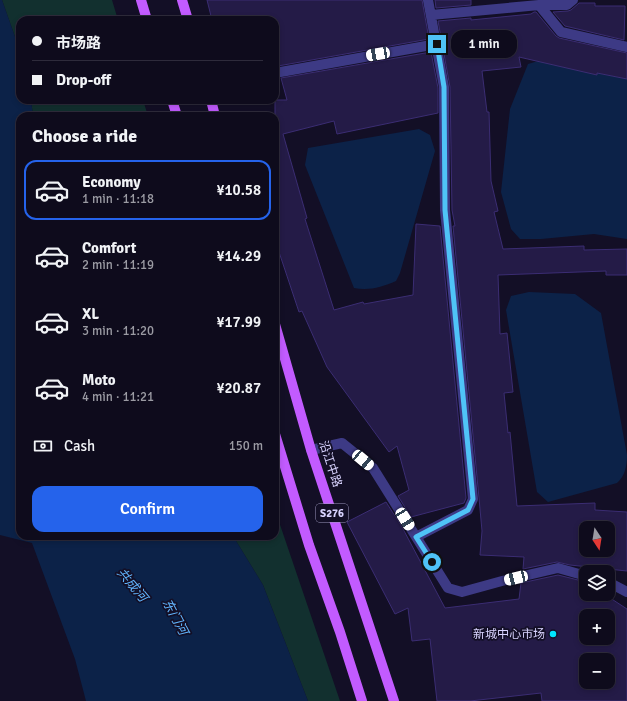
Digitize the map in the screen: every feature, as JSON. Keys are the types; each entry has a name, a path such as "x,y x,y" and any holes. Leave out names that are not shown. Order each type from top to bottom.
{"main road":[{"path":"141,0 146,16"},
{"path":"182,0 187,16"},
{"name":"沿江中路","path":"279,338 311,450 394,701"},
{"name":"S276","path":"279,447 309,544 340,632 362,701"}],"lane":[{"path":"416,537 468,510 473,499 445,210 444,87 428,0"},
{"path":"431,15 539,6 567,6 573,0"},
{"path":"539,6 561,32 627,47"},
{"path":"279,72 437,44"},
{"path":"311,450 342,443 373,468 448,588 462,592 558,568 579,574"},
{"path":"615,586 627,592"}],"green space":[{"path":"2,0 112,0 117,16 16,16 16,40"},
{"path":"32,104 144,104 147,112 32,112"},
{"path":"279,522 340,701 308,701 263,585 235,540 279,540"}],"water":[{"path":"0,0 2,0 16,40 16,104 32,104 32,112 16,112 16,539 0,535"},
{"path":"548,58 627,75 627,239 594,234 541,239 520,239 511,229 501,192 510,109 528,64"},
{"path":"419,129 430,135 435,151 400,273 396,281 386,285 370,289 354,288 305,165 308,148"},
{"path":"529,292 575,294 601,313 627,455 625,470 617,483 548,502 537,492 506,310 511,296"},
{"path":"20,540 235,540 263,585 308,701 86,701 75,659 32,543"}],"building":[{"path":"207,0 422,0 429,39 279,66 279,16 211,16"},
{"path":"435,0 471,0 471,5 436,8"},
{"path":"579,3 595,3 595,6 625,6 624,40 565,26 553,12 571,10"},
{"path":"536,12 559,38 627,53 627,79 597,73 597,75 519,57 521,67 482,71 487,112 489,112 491,181 498,211 494,212 503,249 584,246 584,250 627,249 627,275 606,275 606,271 498,275 500,334 507,333 513,392 504,393 508,433 510,432 517,506 595,503 595,510 627,512 627,571 615,570 615,565 579,566 557,562 523,569 524,557 480,555 482,531 453,226 455,226 452,210 450,87 438,21 471,18 471,20 531,14"},
{"path":"431,52 438,88 438,113 337,134 334,121 283,134 307,218 305,219 334,310 363,302 364,304 413,295 416,224 440,226 466,498 464,503 411,517 398,496 409,490 397,446 389,452 327,367 302,311 299,312 279,252 279,112 275,112 275,104 279,104 279,100 287,100 281,78"},
{"path":"386,502 402,527 445,608 519,599 521,583 558,575 579,580 579,601 615,601 627,609 627,701 542,701 541,693 470,701 437,701 430,639 412,641 408,608 395,614 347,522"}],"place":[{"name":"新城中心市场","path":"553,634"}],"route":[{"path":"432,562 416,537 468,510 473,499 445,210 444,87 437,44"}],"water label":[{"name":"共成河","path":"132,585"},
{"name":"东门河","path":"175,617"}]}
